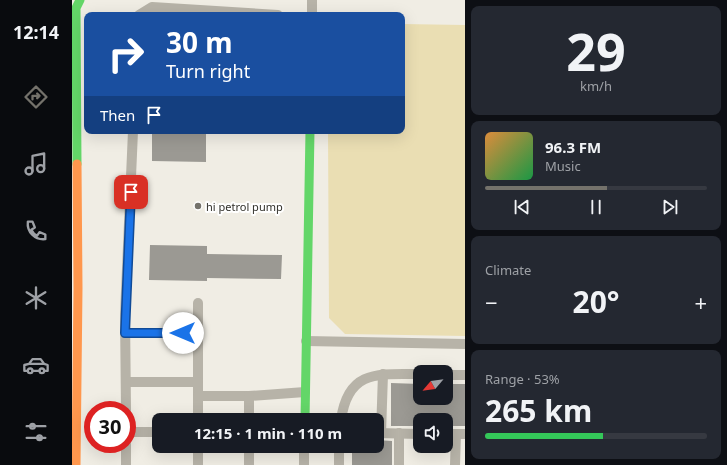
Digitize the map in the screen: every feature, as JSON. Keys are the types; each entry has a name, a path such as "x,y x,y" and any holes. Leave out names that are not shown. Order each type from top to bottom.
{"street":[{"path":"76,465 78,280 76,8 80,0"},
{"path":"312,0 312,12"},
{"path":"144,12 152,7 231,12"},
{"path":"126,401 125,333 133,134"},
{"path":"305,413 310,134"},
{"path":"198,303 198,413"},
{"path":"125,333 198,333"},
{"path":"306,341 465,344"},
{"path":"380,413 383,374"},
{"path":"343,413 346,397 353,388 372,375 413,374"},
{"path":"453,375 465,375"},
{"path":"126,382 198,382"},
{"path":"198,396 249,396 305,392"},
{"path":"249,396 249,413"},
{"path":"136,432 152,432"},
{"path":"384,433 413,434"},
{"path":"399,433 399,465"},
{"path":"456,434 456,465"},
{"path":"126,453 126,465"},
{"path":"198,453 198,465"},
{"path":"249,453 249,465"},
{"path":"304,453 304,465"},
{"path":"339,453 339,465"}],"shaded area":[{"path":"405,24 465,25 465,336 345,334 329,318 328,134 405,134"}],"building":[{"path":"152,134 206,134 206,162 152,161"},
{"path":"150,245 207,246 207,254 282,255 281,279 207,278 207,281 149,280"},
{"path":"391,383 413,384 413,405 453,405 453,384 465,384 465,426 453,426 453,413 413,413 413,426 391,426"},
{"path":"384,440 392,441 392,465 352,465 352,453 384,453"}],"traffic: fast":[{"path":"77,164 76,8 80,0"},
{"path":"305,413 310,134"}],"traffic: slow":[{"path":"76,465 78,288 77,164"}],"place":[{"name":"hi petrol pump","path":"198,206"}],"route":[{"path":"131,192 125,333 183,333"}]}
